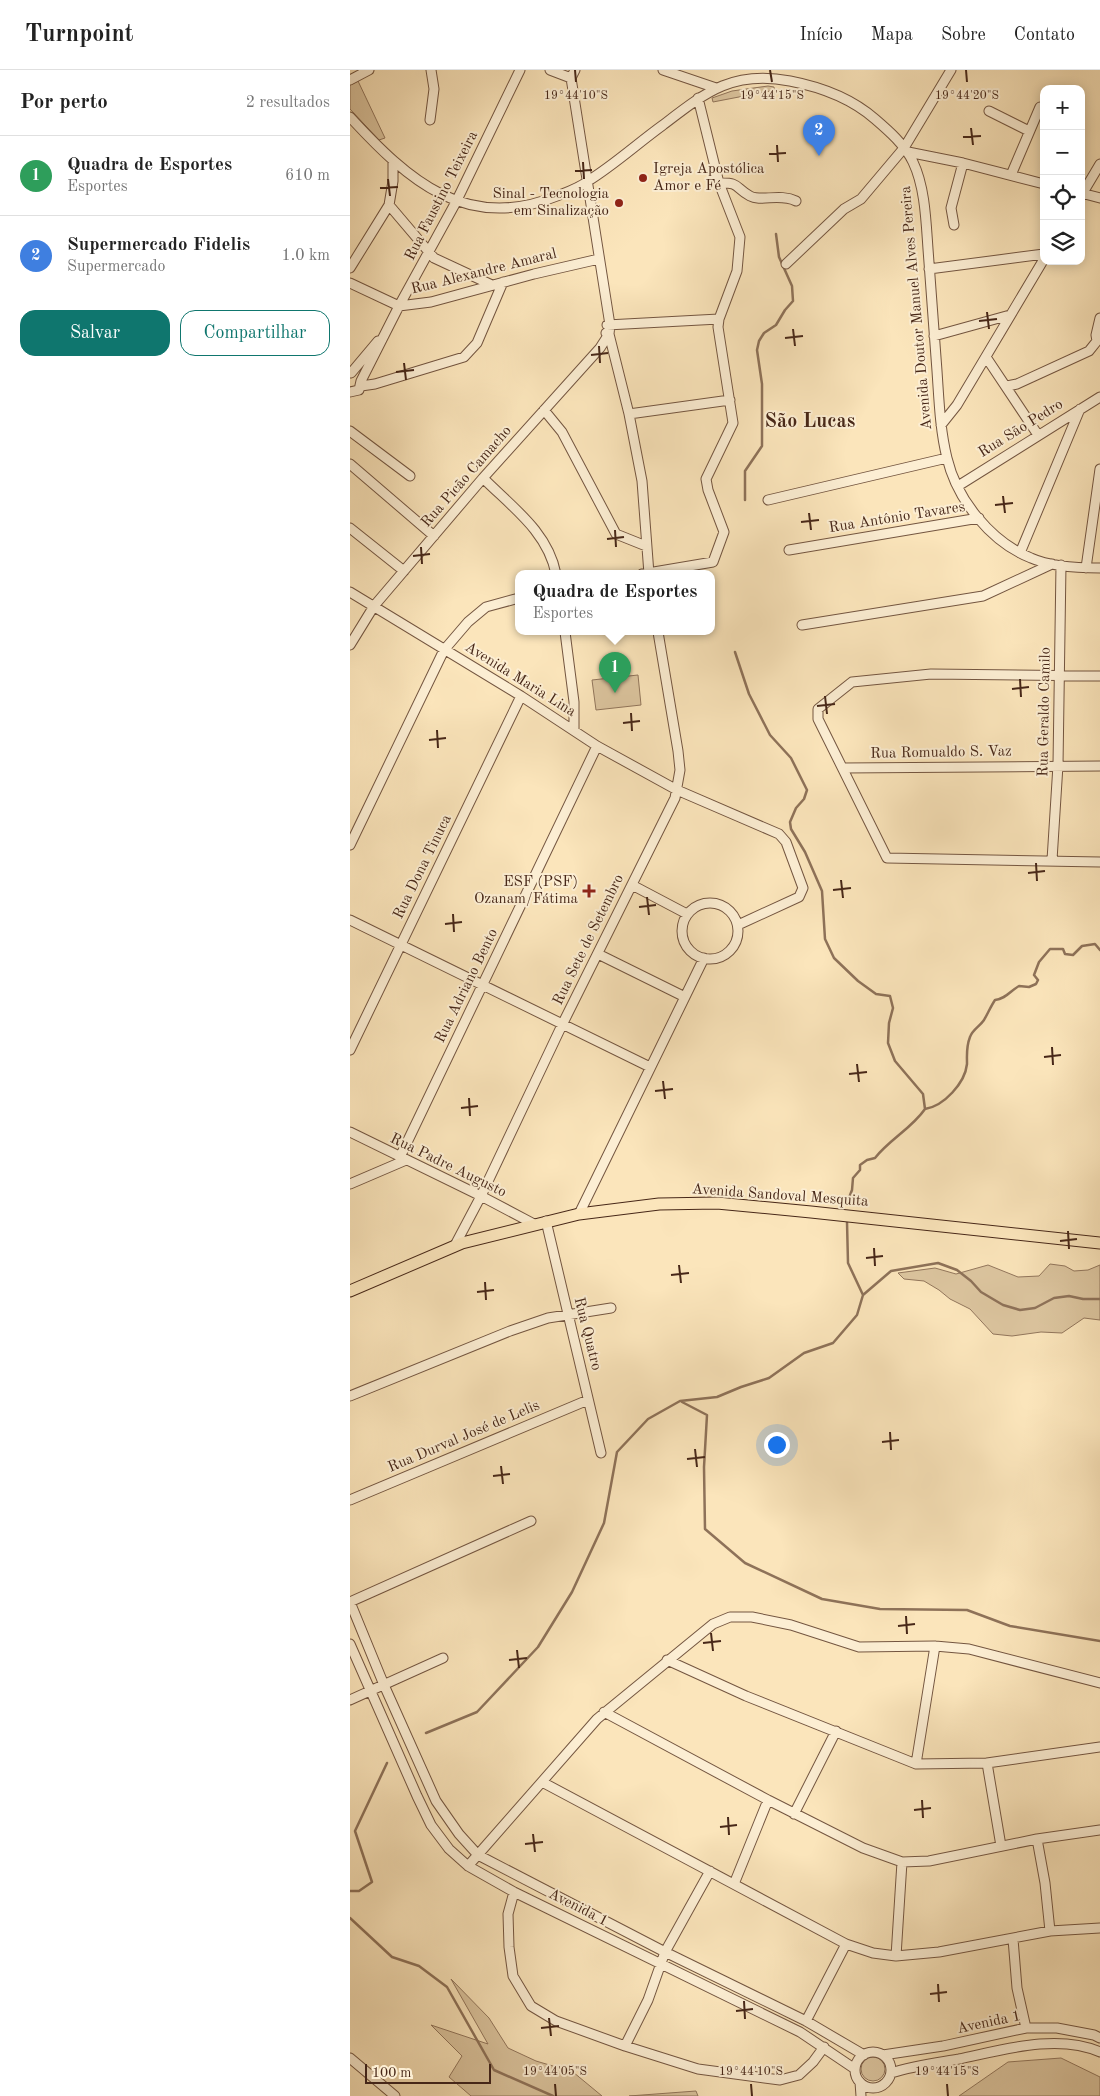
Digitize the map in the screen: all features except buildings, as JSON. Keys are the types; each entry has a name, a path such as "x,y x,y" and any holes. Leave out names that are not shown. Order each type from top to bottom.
{"main road":[{"name":"Avenida Sandoval Mesquita","path":"350,1291 454,1247 534,1224 579,1214 659,1204 717,1203 1100,1243"}],"street":[{"path":"351,80 369,70"},
{"path":"430,120 434,89 431,70"},
{"name":"Rua Faustino Teixeira","path":"361,383 428,252 456,202 520,70"},
{"path":"550,70 573,74 587,183 608,312 607,329 629,414 642,481 646,570"},
{"path":"786,264 844,209 861,199 906,150 951,70"},
{"path":"668,71 716,88"},
{"name":"Avenida Doutor Manuel Alves Pereira","path":"350,117 393,161 411,176 456,202 496,208 527,207 587,183 698,98 716,88 761,74 804,83 851,102 875,119 906,150 916,169 922,196 941,425 947,458 964,498 992,533 1007,546 1033,560 1086,568 1100,568"},
{"path":"668,570 713,562 724,532 708,490 706,479 733,423 721,356 719,319 737,271 740,237 719,182 698,98"},
{"path":"1010,175 1040,108"},
{"path":"989,111 1029,131"},
{"path":"906,150 1040,183"},
{"path":"350,268 389,205 393,181 393,161"},
{"path":"954,225 951,208 963,163"},
{"path":"1085,189 1100,164"},
{"path":"719,182 732,182 751,196 787,197 796,201"},
{"path":"1085,195 1100,198"},
{"path":"389,205 428,252 438,260 492,285"},
{"path":"929,269 1040,255"},
{"name":"Rua Alexandre Amaral","path":"350,283 400,306 431,302 503,282 599,259"},
{"path":"941,425 957,405 1040,265"},
{"path":"361,383 375,384 464,357 477,343 503,282"},
{"path":"934,336 1010,315"},
{"path":"1007,386 1017,384 1090,351 1097,341 1096,335 1100,318"},
{"path":"607,329 719,319"},
{"name":"Rua Picão Camacho","path":"350,645 374,606 483,478 600,348 607,329"},
{"name":"Rua Faustino Teixeira","path":"350,373 385,334"},
{"path":"986,357 1038,435"},
{"path":"350,373 358,376 361,383 359,390 351,395"},
{"path":"1097,399 1100,408"},
{"name":"Rua São Pedro","path":"958,486 1097,399"},
{"path":"629,414 730,400"},
{"path":"1020,553 1080,409"},
{"path":"544,410 562,432 616,534 646,546"},
{"path":"350,431 410,476"},
{"path":"768,500 947,458"},
{"path":"350,464 434,536"},
{"path":"1086,568 1100,469"},
{"path":"483,478 537,532 548,546 555,570"},
{"name":"Rua Antônio Tavares","path":"789,550 979,518"},
{"path":"350,528 404,571"},
{"path":"802,625 983,596 1057,564"},
{"name":"Rua Geraldo Camilo","path":"1052,860 1058,765 1057,564"},
{"name":"Avenida Maria Lina","path":"350,592 521,696 597,746 677,790 779,834 786,842 803,888 799,897 738,925"},
{"path":"350,845 444,650 468,622 486,607 515,599"},
{"path":"566,635 574,702 574,730"},
{"name":"Rua Sete de Setembro","path":"454,1247 481,1196 562,1025 675,798 680,770 659,635"},
{"path":"1100,676 931,674 852,682 818,709 818,719 886,858 1100,862"},
{"name":"Rua Dona Tinuca","path":"350,1050 521,696"},
{"name":"Rua Adriano Bento","path":"403,1158 483,984 597,746"},
{"name":"Rua Romualdo S. Vaz","path":"843,768 1100,766"},
{"path":"632,885 688,914"},
{"path":"712,902 721,904 729,909 738,925 736,944 730,951 718,958 704,958 696,955 688,949 684,941 683,922 694,907 702,903 712,902"},
{"path":"350,920 650,1067"},
{"path":"598,954 685,997"},
{"path":"579,1214 704,958"},
{"name":"Rua Padre Augusto","path":"350,1132 534,1224"},
{"path":"350,1184 403,1158"},
{"name":"Rua Quatro","path":"546,1221 601,1453"},
{"path":"350,1396 510,1331 568,1314 611,1308"},
{"name":"Rua Durval José de Lelis","path":"350,1500 588,1400"},
{"path":"350,1602 531,1521"},
{"name":"Avenida 1","path":"350,1602 384,1685 436,1800 459,1834 478,1854 665,1952 806,2021 864,2055"},
{"path":"468,1866 604,1712 712,1624 730,1617 752,1617 791,1625 859,1647 936,1646 969,1649 1100,1682"},
{"name":"Avenida 1","path":"350,1644 431,1825 449,1849 468,1866 514,1892 800,2032 855,2069"},
{"path":"916,1764 936,1646"},
{"path":"350,1700 444,1658"},
{"path":"667,1660 746,1696 916,1764 987,1763 1100,1747"},
{"path":"604,1712 794,1814 863,1848 902,1862 929,1861 1037,1839 1100,1830"},
{"path":"794,1814 836,1731"},
{"path":"987,1763 1001,1846"},
{"path":"542,1782 846,1944 873,1953 896,1956 939,1952 1050,1931 1100,1928"},
{"path":"734,1884 768,1800"},
{"path":"1037,1839 1045,1883 1050,1931"},
{"path":"896,1956 902,1862"},
{"path":"624,2046 648,2000 665,1952 710,1871"},
{"path":"514,1892 508,1914 509,1947 513,1976 532,2006 556,2021 624,2046 698,2069 780,2080 799,2075 813,2062 824,2047"},
{"path":"1013,1939 1017,1988 1026,2028"},
{"path":"806,2021 846,1944"},
{"name":"Avenida 1","path":"883,2055 944,2046 1026,2028 1057,2028 1094,2034 1100,2038"},
{"name":"Avenida 1","path":"891,2073 914,2066 1028,2046 1060,2043 1100,2052"},
{"path":"861,2096 860,2082 855,2069 859,2059 870,2052 883,2055 890,2062 891,2073 882,2086 879,2096"},
{"path":"350,2058 393,2095"},
{"path":"860,2082 870,2088 882,2086"}],"shaded area":[{"path":"358,81 385,138 379,140 350,109 350,85"},
{"path":"768,86 774,87 775,94 771,94 770,91 713,102 712,98 732,91"},
{"path":"638,675 641,705 596,710 592,680"},
{"path":"1050,1264 1065,1266 1074,1271 1088,1270 1100,1265 1100,1320 1084,1318 1062,1333 1041,1332 1012,1336 993,1334 970,1309 950,1299 924,1281 904,1279 898,1273 935,1268 956,1274 988,1265 1018,1277 1039,1276"},
{"path":"451,1979 489,2018 508,2048 536,2061 573,2072 602,2096 471,2096 449,2077 462,2056 431,2025 488,2044"},
{"path":"873,2057 878,2058 884,2064 884,2074 878,2080 873,2081 868,2080 862,2074 861,2069 862,2064 868,2058"},
{"path":"1061,2058 1100,2077 1100,2096 959,2096 1008,2062"},
{"path":"696,2091 698,2096 629,2096"}],"waterway":[{"path":"745,500 745,471 762,446 762,384 757,350 759,341 764,333 776,325 793,301 792,286 779,257 776,234"},
{"path":"735,652 749,694 770,735 791,758 807,790 804,799 796,808 790,822 791,829 805,852 822,891 825,939 834,958 858,981 876,994 890,996 893,1008 889,1023 888,1043 895,1061 923,1094 925,1109"},
{"path":"847,1203 852,1190 853,1178 860,1170 860,1165 867,1160 875,1158 914,1122 925,1109 939,1103 958,1086 967,1064 967,1047 971,1035 984,1020 995,1000 1005,996 1019,986 1029,987 1036,984 1038,980 1034,975 1039,962 1050,949 1063,949 1065,954 1073,955 1082,946 1095,944 1100,950"},
{"path":"426,1733 477,1712 538,1647 572,1592 604,1523 617,1452 648,1419 680,1401 717,1397 769,1378 804,1353 833,1343 857,1315 863,1295 848,1263 847,1222"},
{"path":"863,1295 891,1271 938,1263 957,1270 981,1292 1003,1305 1020,1310 1035,1308 1054,1298 1069,1296 1083,1299 1100,1299"},
{"path":"682,1402 707,1415 704,1467 705,1529 745,1563 822,1599 880,1609 967,1610 1010,1626 1100,1641"},
{"path":"350,1891 359,1891 372,1882 355,1831 387,1763"},
{"path":"350,1918 392,1957 419,1966 447,1987 494,2070 553,2096"}],"place":[{"name":"Supermercado Fidelis","path":"819,156"},
{"name":"Igreja Apostólica Amor e Fé","path":"643,178"},
{"name":"Sinal - Tecnologia em Sinalização","path":"619,203"},
{"name":"Quadra de Esportes","path":"615,693"},
{"name":"ESF (PSF) Ozanam/Fátima","path":"589,891"}],"district":[{"name":"São Lucas","path":"810,422"}]}
